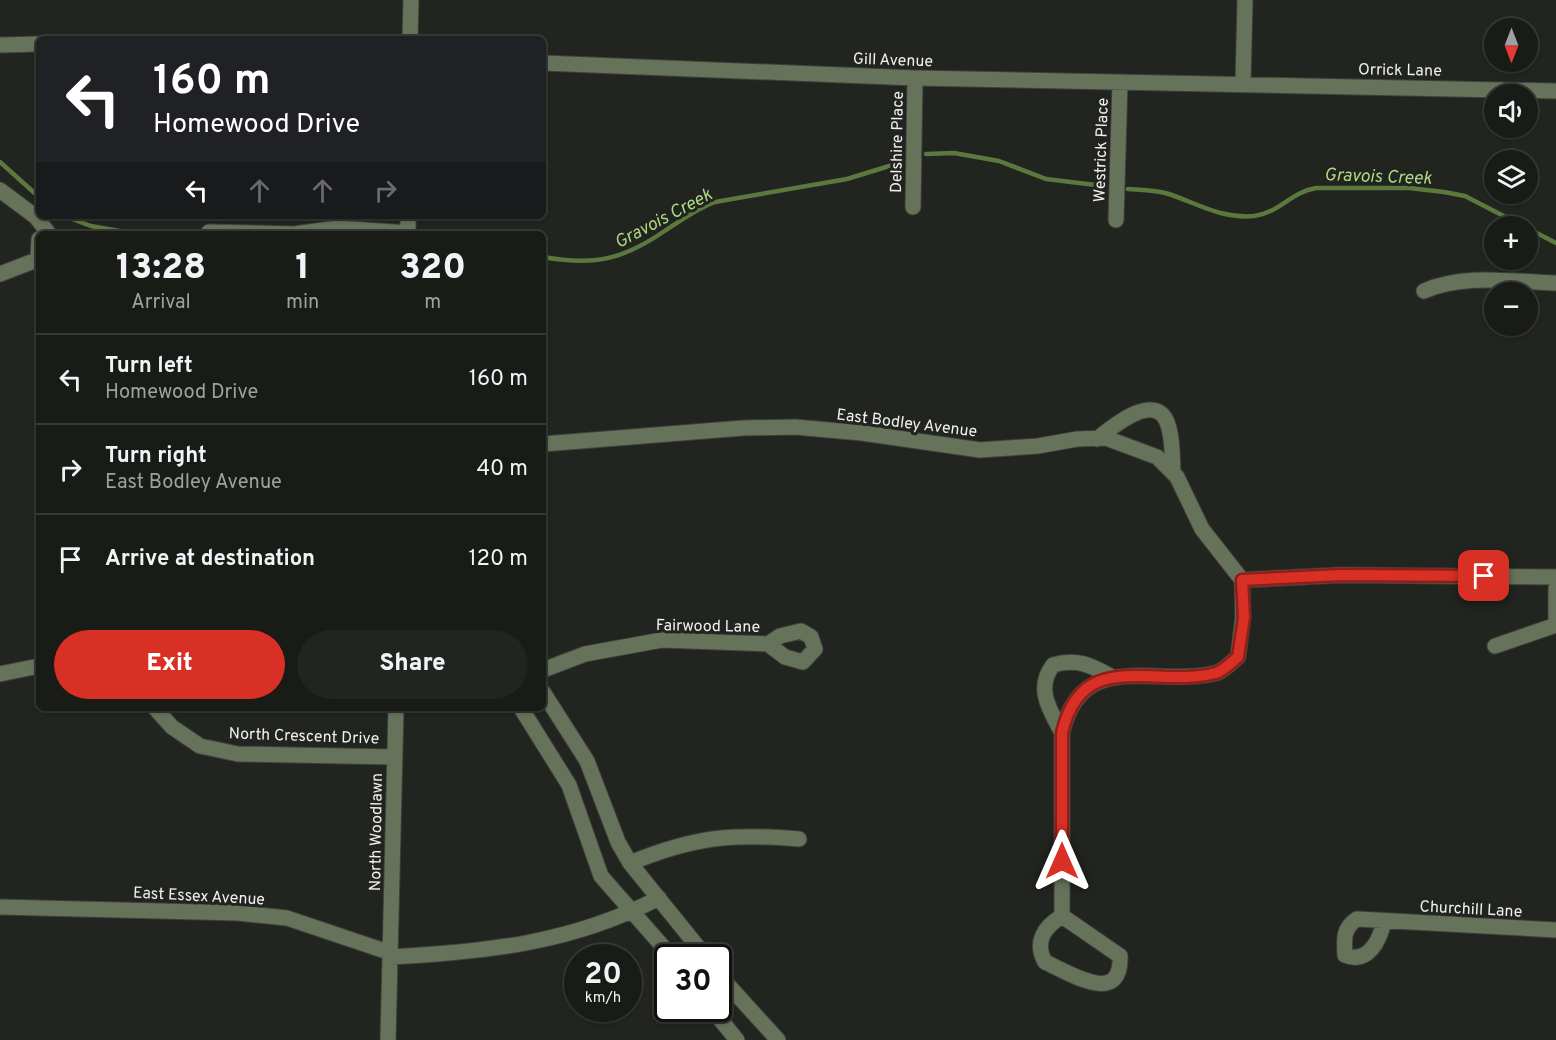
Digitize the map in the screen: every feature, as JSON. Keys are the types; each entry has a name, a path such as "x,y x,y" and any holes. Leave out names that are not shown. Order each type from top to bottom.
{"street":[{"path":"410,36 411,0"},
{"path":"1243,82 1245,0"},
{"path":"0,45 36,44"},
{"name":"Gill Avenue","path":"546,63 915,78 1243,82"},
{"name":"Delshire Place","path":"913,207 915,78"},
{"name":"Westrick Place","path":"1116,220 1120,82"},
{"name":"Orrick Lane","path":"1243,82 1556,91"},
{"path":"0,190 36,217"},
{"path":"316,231 338,228 380,231"},
{"path":"0,274 36,260"},
{"path":"1424,291 1442,283 1556,284"},
{"path":"1098,439 1125,416 1150,409 1161,414 1168,422 1173,472"},
{"name":"East Bodley Avenue","path":"546,444 743,428 795,427 862,433 980,450 1098,439 1134,447 1157,457 1173,472 1202,529 1242,580"},
{"path":"1062,916 1120,957 1116,978 1109,983 1097,986 1045,962 1039,946 1041,935 1062,916 1062,733 1067,713 1078,695 1094,681 1112,676 1177,677 1218,673 1238,657 1244,617 1242,580 1341,575 1556,577"},
{"path":"1495,646 1556,625 1556,588"},
{"name":"Fairwood Lane","path":"546,669 585,654 662,640 768,644"},
{"path":"1062,733 1045,700 1044,684 1053,665 1065,662 1088,663 1112,676"},
{"path":"0,674 36,667"},
{"path":"546,697 587,761 630,864 696,944"},
{"name":"North Crescent Drive","path":"158,711 172,727 200,746 238,754 394,757"},
{"name":"North Woodlawn","path":"388,1040 396,711"},
{"path":"523,711 569,785 601,876 661,944"},
{"path":"630,864 707,838 752,835 799,839"},
{"name":"East Essex Avenue","path":"0,907 238,913 287,918 390,955 476,952 534,943 633,911 659,898"},
{"name":"Churchill Lane","path":"1384,921 1556,930"},
{"path":"732,989 778,1040"},
{"path":"722,1022 737,1040"}],"waterway":[{"name":"Gravois Creek","path":"926,154 954,153 999,161 1046,179 1104,186"},
{"name":"Gravois Creek","path":"0,162 36,194"},
{"name":"Gravois Creek","path":"546,258 578,261 608,258 636,248 695,211 715,202 847,179 899,163"},
{"name":"Gravois Creek","path":"1128,189 1164,193 1221,213 1254,216 1271,211 1299,194 1316,188 1409,188 1465,196 1504,216"},
{"name":"Gravois Creek","path":"72,219 91,226 119,231"},
{"name":"Gravois Creek","path":"1538,234 1556,243"}],"route":[{"path":"1062,861 1062,733 1067,713 1078,695 1094,681 1112,676 1177,677 1218,673 1238,657 1244,617 1242,580 1341,575 1484,576"}]}
